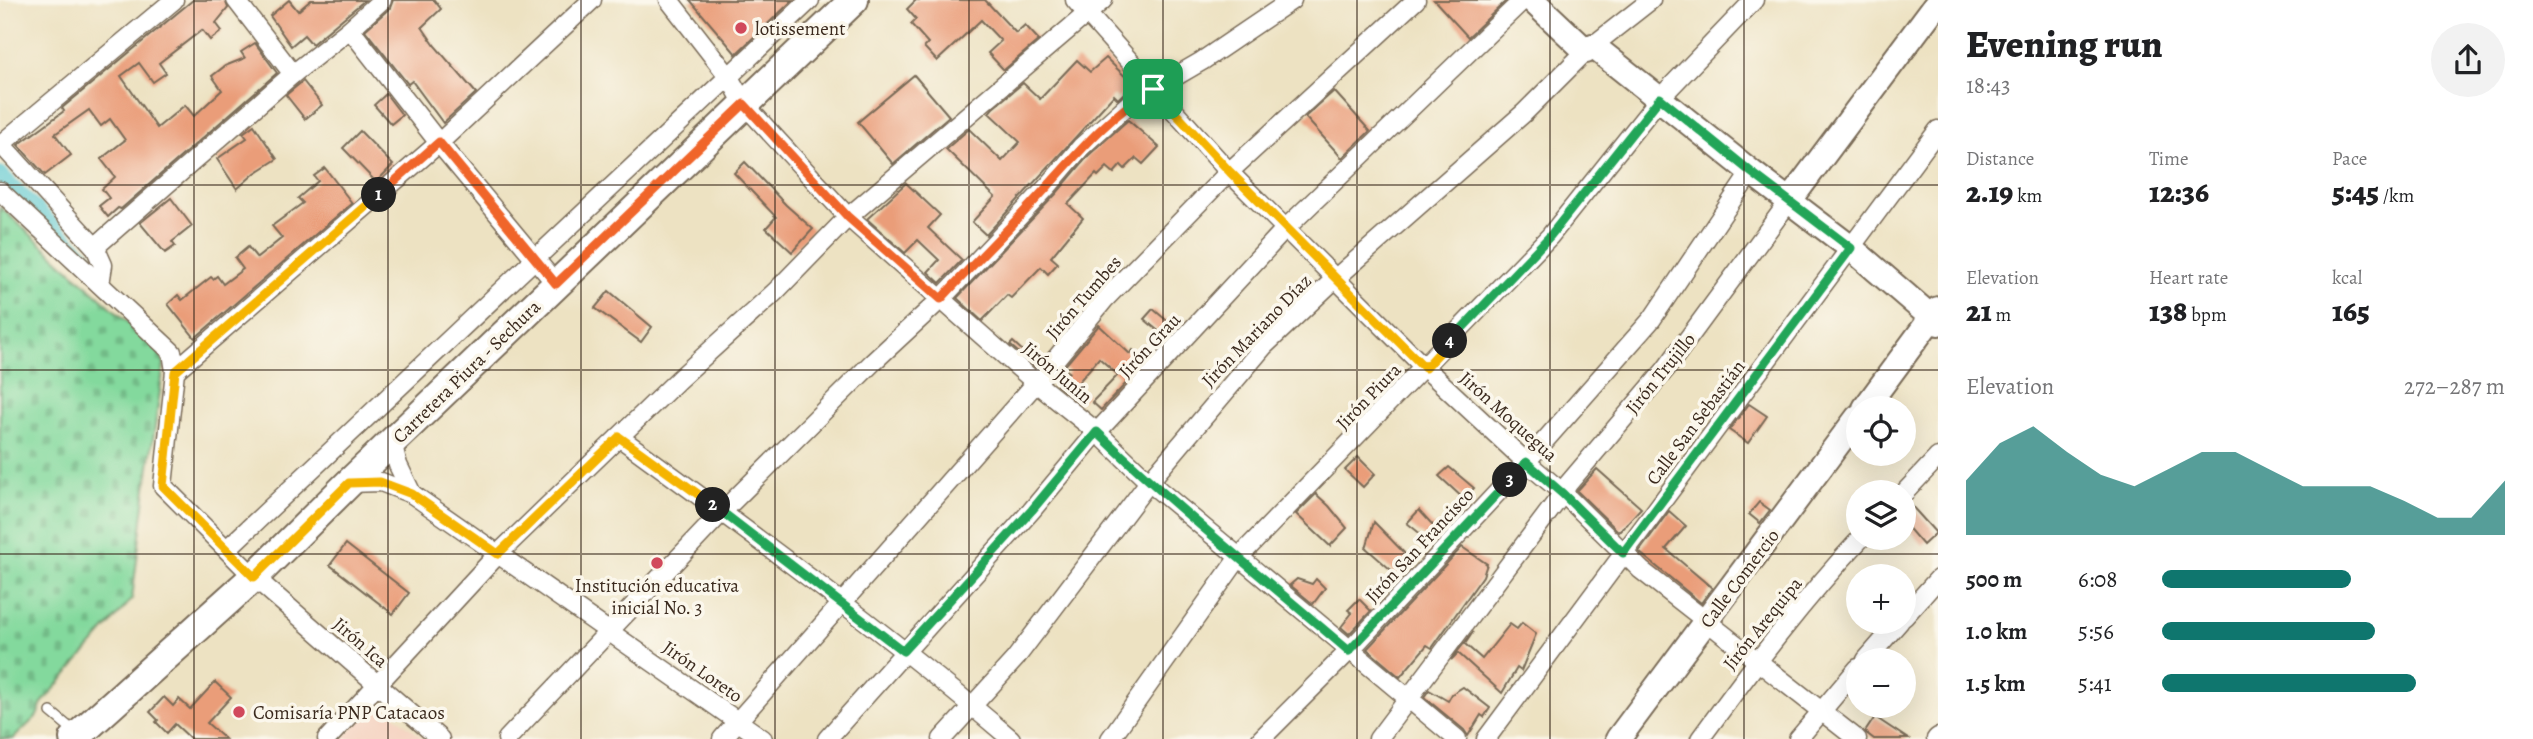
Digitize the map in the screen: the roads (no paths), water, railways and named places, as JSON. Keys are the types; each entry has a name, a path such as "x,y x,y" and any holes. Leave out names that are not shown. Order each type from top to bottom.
{"main road":[{"name":"Carretera Piura - Sechura","path":"86,733 254,577 854,0"}],"street":[{"path":"100,284 103,265 95,247 0,144 174,0"},
{"path":"236,0 293,74"},
{"path":"95,247 293,74 383,0"},
{"path":"175,372 439,142 592,0"},
{"name":"Jirón Junín","path":"669,0 729,77 744,104 848,217 1037,383 1097,432 1149,482 1457,739"},
{"path":"227,549 810,0"},
{"path":"327,739 498,554 775,292 848,217 947,134 1081,7 1103,0"},
{"path":"508,739 722,512 872,362 941,299 1048,186 1081,147 1130,103 1202,61 1292,0"},
{"name":"Jirón Tumbes","path":"722,739 1037,383 1104,300 1230,172 1416,0"},
{"name":"Jirón Grau","path":"827,739 1032,510 1097,432 1286,228 1523,0"},
{"path":"1532,0 1589,49 1660,98 1936,317 1874,396"},
{"name":"Jirón Mariano Díaz","path":"942,739 1015,659 1149,482 1264,346 1336,278 1524,113 1589,49 1651,0"},
{"name":"Jirón Piura","path":"1110,739 1240,557 1550,236 1660,98 1754,0"},
{"name":"Jirón Trujillo","path":"1378,739 1568,484 1665,370 1938,2"},
{"name":"Jirón Moquegua","path":"1081,7 1230,172 1425,368 1563,494 1641,570 1857,739"},
{"path":"351,29 439,142 556,284"},
{"name":"Calle San Sebastián","path":"1486,739 1938,130"},
{"name":"Jirón San Francisco","path":"1261,739 1349,651 1526,462 1652,318 1751,172"},
{"path":"0,191 172,352 175,372"},
{"name":"Jirón Ica","path":"175,372 163,486 254,577 440,739"},
{"name":"Calle Comercio","path":"1618,739 1846,433"},
{"path":"619,437 903,651 1011,739"},
{"path":"392,442 398,465 412,494"},
{"path":"1916,480 1938,457"},
{"name":"Jirón Loreto","path":"349,483 380,482 412,494 763,739"},
{"name":"Jirón Arequipa","path":"1700,739 1757,661 1850,550"},
{"path":"1916,604 1938,579"},
{"path":"1876,648 1889,634"},
{"path":"1798,739 1846,682"}],"lane":[{"path":"51,712 86,733"}],"waterway":[{"path":"0,174 96,268"}],"place":[{"name":"lotissement","path":"741,28"},
{"name":"Institución educativa inicial No. 3","path":"657,563"},
{"name":"Comisaría PNP Catacaos","path":"239,712"}]}
